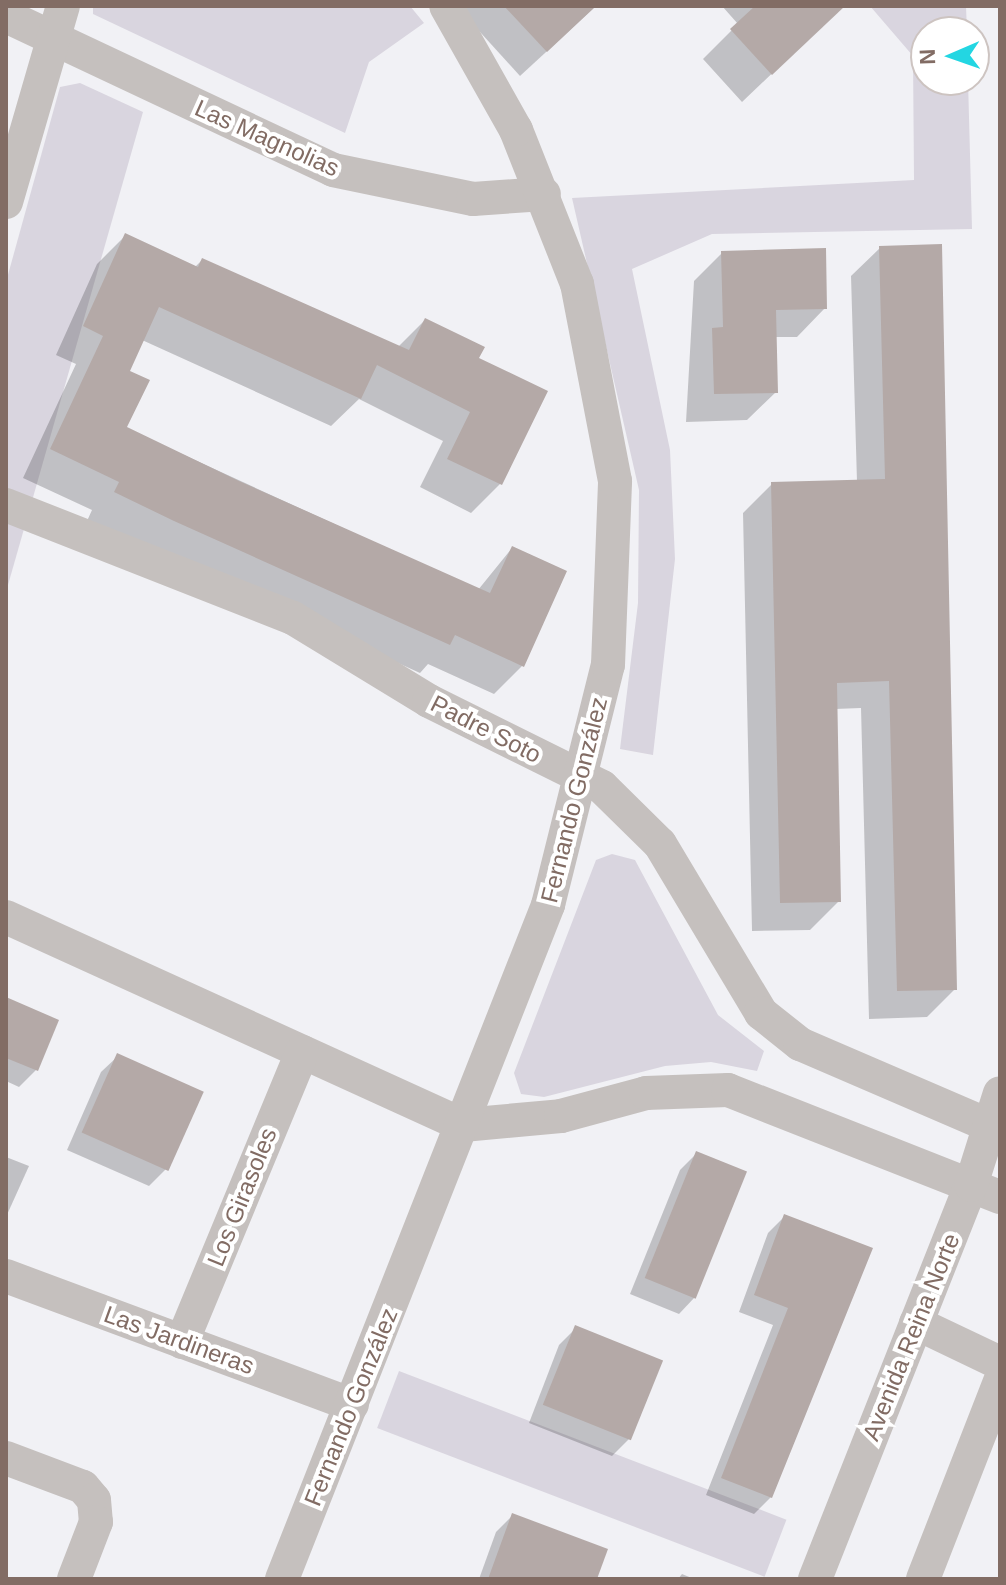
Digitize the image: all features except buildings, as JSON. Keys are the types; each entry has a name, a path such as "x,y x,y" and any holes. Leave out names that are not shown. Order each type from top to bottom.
{"street":[{"path":"6,202 63,6"},
{"name":"Fernando González","path":"282,1579 548,905 608,665 615,481 577,284 544,194 446,6"},
{"name":"Las Magnolias","path":"6,16 333,170 473,199 544,194"},
{"name":"Padre Soto","path":"6,505 293,618 429,701 602,787 660,844 761,1013 800,1044 997,1116"},
{"path":"6,917 463,1125 561,1116 646,1093 728,1090 986,1191"},
{"name":"Los Girasoles","path":"182,1342 302,1052"},
{"name":"Avenida Reina Norte","path":"815,1579 916,1323 986,1191 997,1116"},
{"name":"Las Jardineras","path":"6,1276 352,1405"},
{"path":"916,1323 1000,1363"},
{"path":"923,1579 1000,1381"},
{"path":"6,1458 83,1487 94,1500 96,1522 74,1579"}],"shaded area":[{"path":"93,6 410,6 424,23 369,62 345,133 93,14"},
{"path":"870,6 966,6 966,16 910,16 910,53"},
{"path":"80,83 143,112 6,592 6,282 60,87"},
{"path":"913,96 968,96 972,229 712,234 632,269 670,450 675,559 653,755 620,749 638,603 639,490 572,198 914,180"},
{"path":"612,854 635,860 718,1015 764,1051 757,1071 711,1062 665,1066 544,1097 521,1094 514,1073 596,860"},
{"path":"399,1371 786,1520 765,1577 377,1428"}]}
